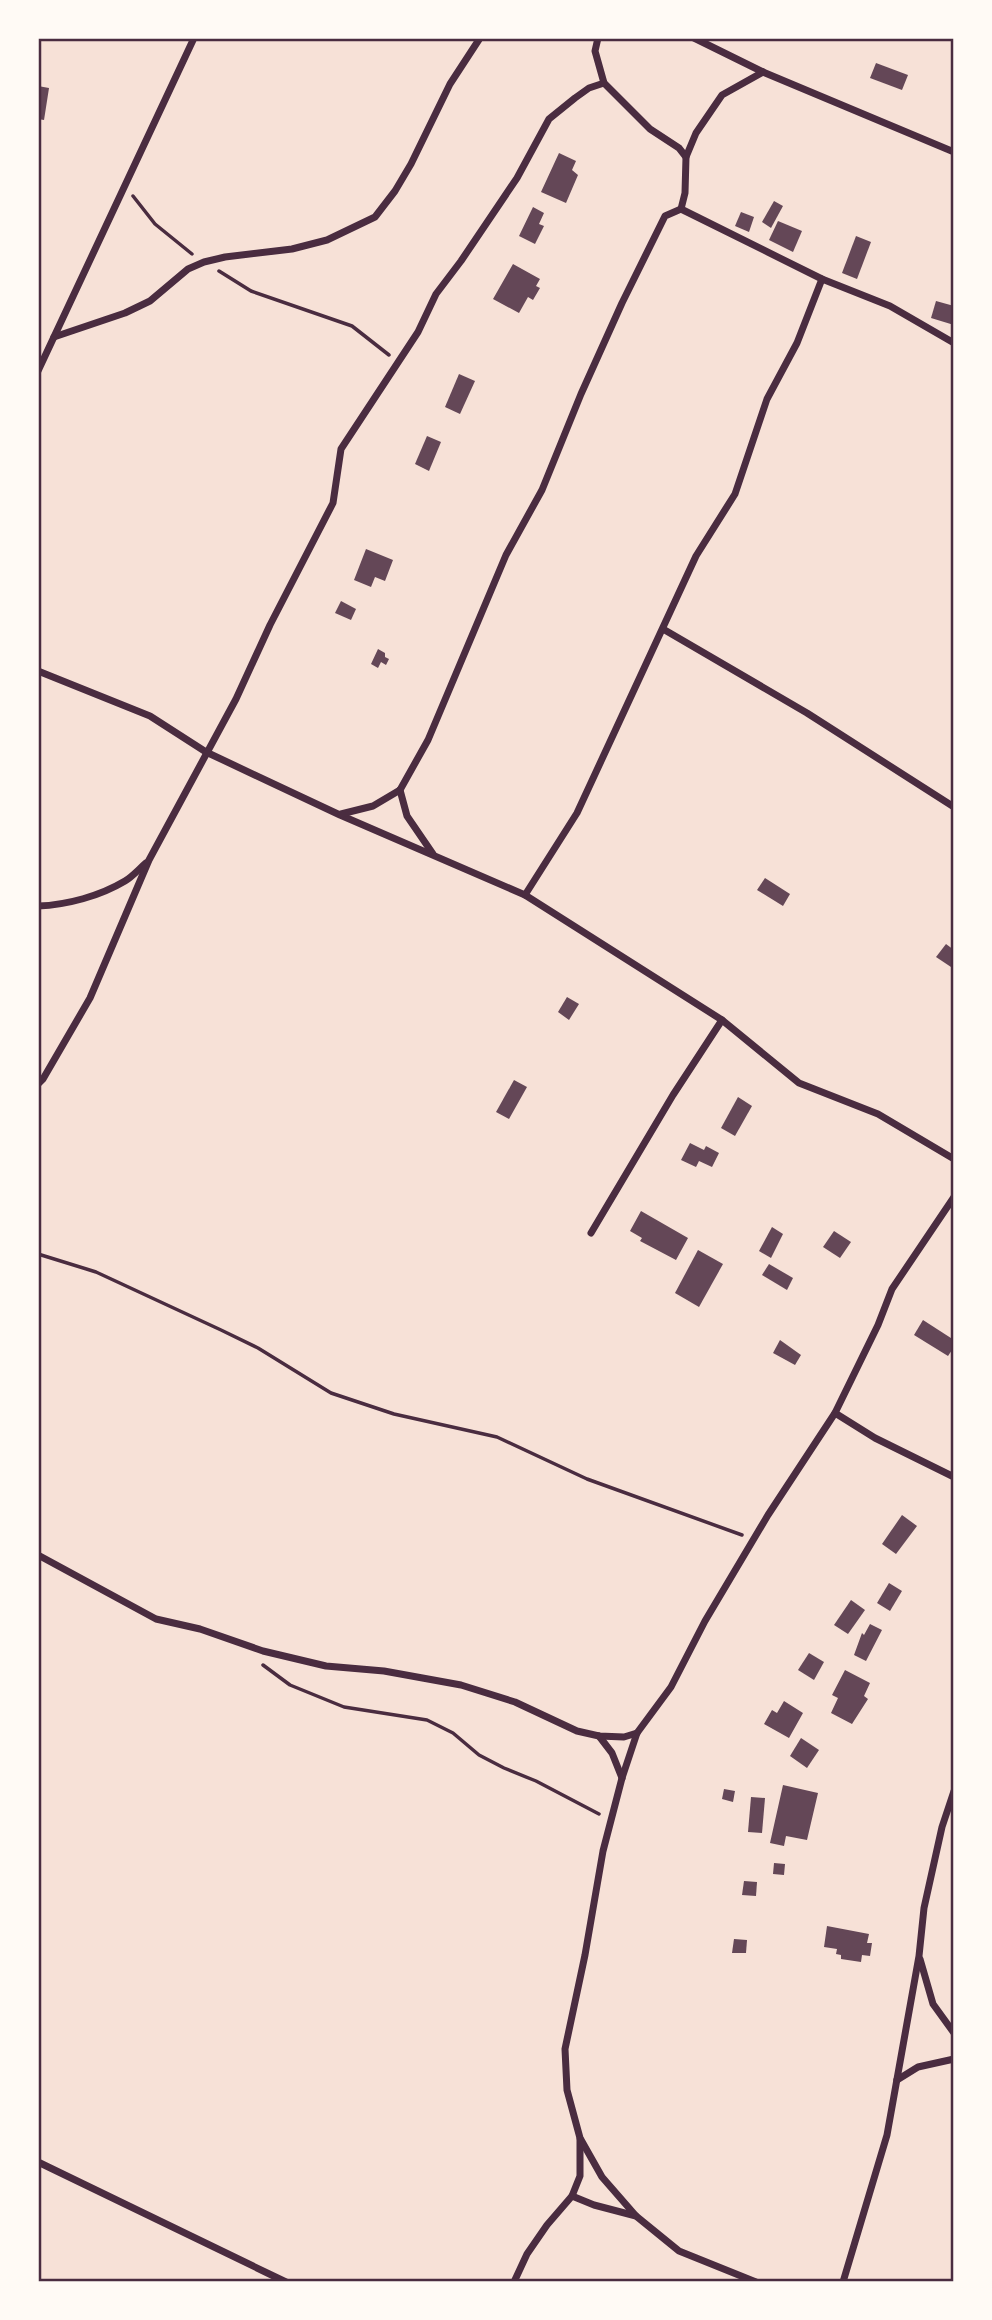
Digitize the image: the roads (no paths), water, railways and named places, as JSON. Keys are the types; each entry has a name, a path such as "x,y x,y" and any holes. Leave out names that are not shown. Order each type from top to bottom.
{"street":[{"path":"38,371 194,38"},
{"path":"54,337 125,313 149,301 188,269 204,262 327,240 375,217 401,182 450,84 480,38"},
{"path":"598,38 595,51 604,83 650,130 679,148 686,157"},
{"path":"694,38 763,72 954,152"},
{"path":"681,209 685,192 686,157 696,133 722,95 763,72"},
{"path":"38,1084 90,998 149,860 236,699 270,625 333,503 341,449 418,332 436,294 517,178 549,120 589,88 604,83"},
{"path":"340,815 373,806 400,790 428,740 506,555 542,490 622,303 664,216 681,209 821,279 890,306 954,343"},
{"path":"525,895 577,813 696,556 734,494 767,399 797,343 821,279"},
{"path":"663,629 807,713 954,807"},
{"path":"38,671 150,716 206,752 340,815 525,895 722,1020 799,1083 877,1114 954,1159"},
{"path":"400,790 407,816 434,855"},
{"path":"38,906 100,893 127,880 149,860"},
{"path":"591,1233 673,1095 722,1020"},
{"path":"514,2281 527,2254 572,2196 580,2176 579,2138 568,2090 565,2049 603,1851 622,1777 637,1733 671,1687 705,1620 835,1413 878,1325 892,1289 954,1197"},
{"path":"835,1413 875,1438 954,1477"},
{"path":"38,1555 156,1619 326,1666 384,1671 461,1685 515,1702 577,1731 599,1736 624,1737 637,1733"},
{"path":"599,1736 612,1753 622,1777"},
{"path":"843,2281 887,2135 919,1956 924,1908 942,1827 954,1791"},
{"path":"919,1956 933,2004 954,2034"},
{"path":"897,2080 918,2067 954,2059"},
{"path":"579,2138 602,2176 636,2216 679,2251 757,2281"},
{"path":"38,2161 286,2281"},
{"path":"572,2196 636,2216"}]}
